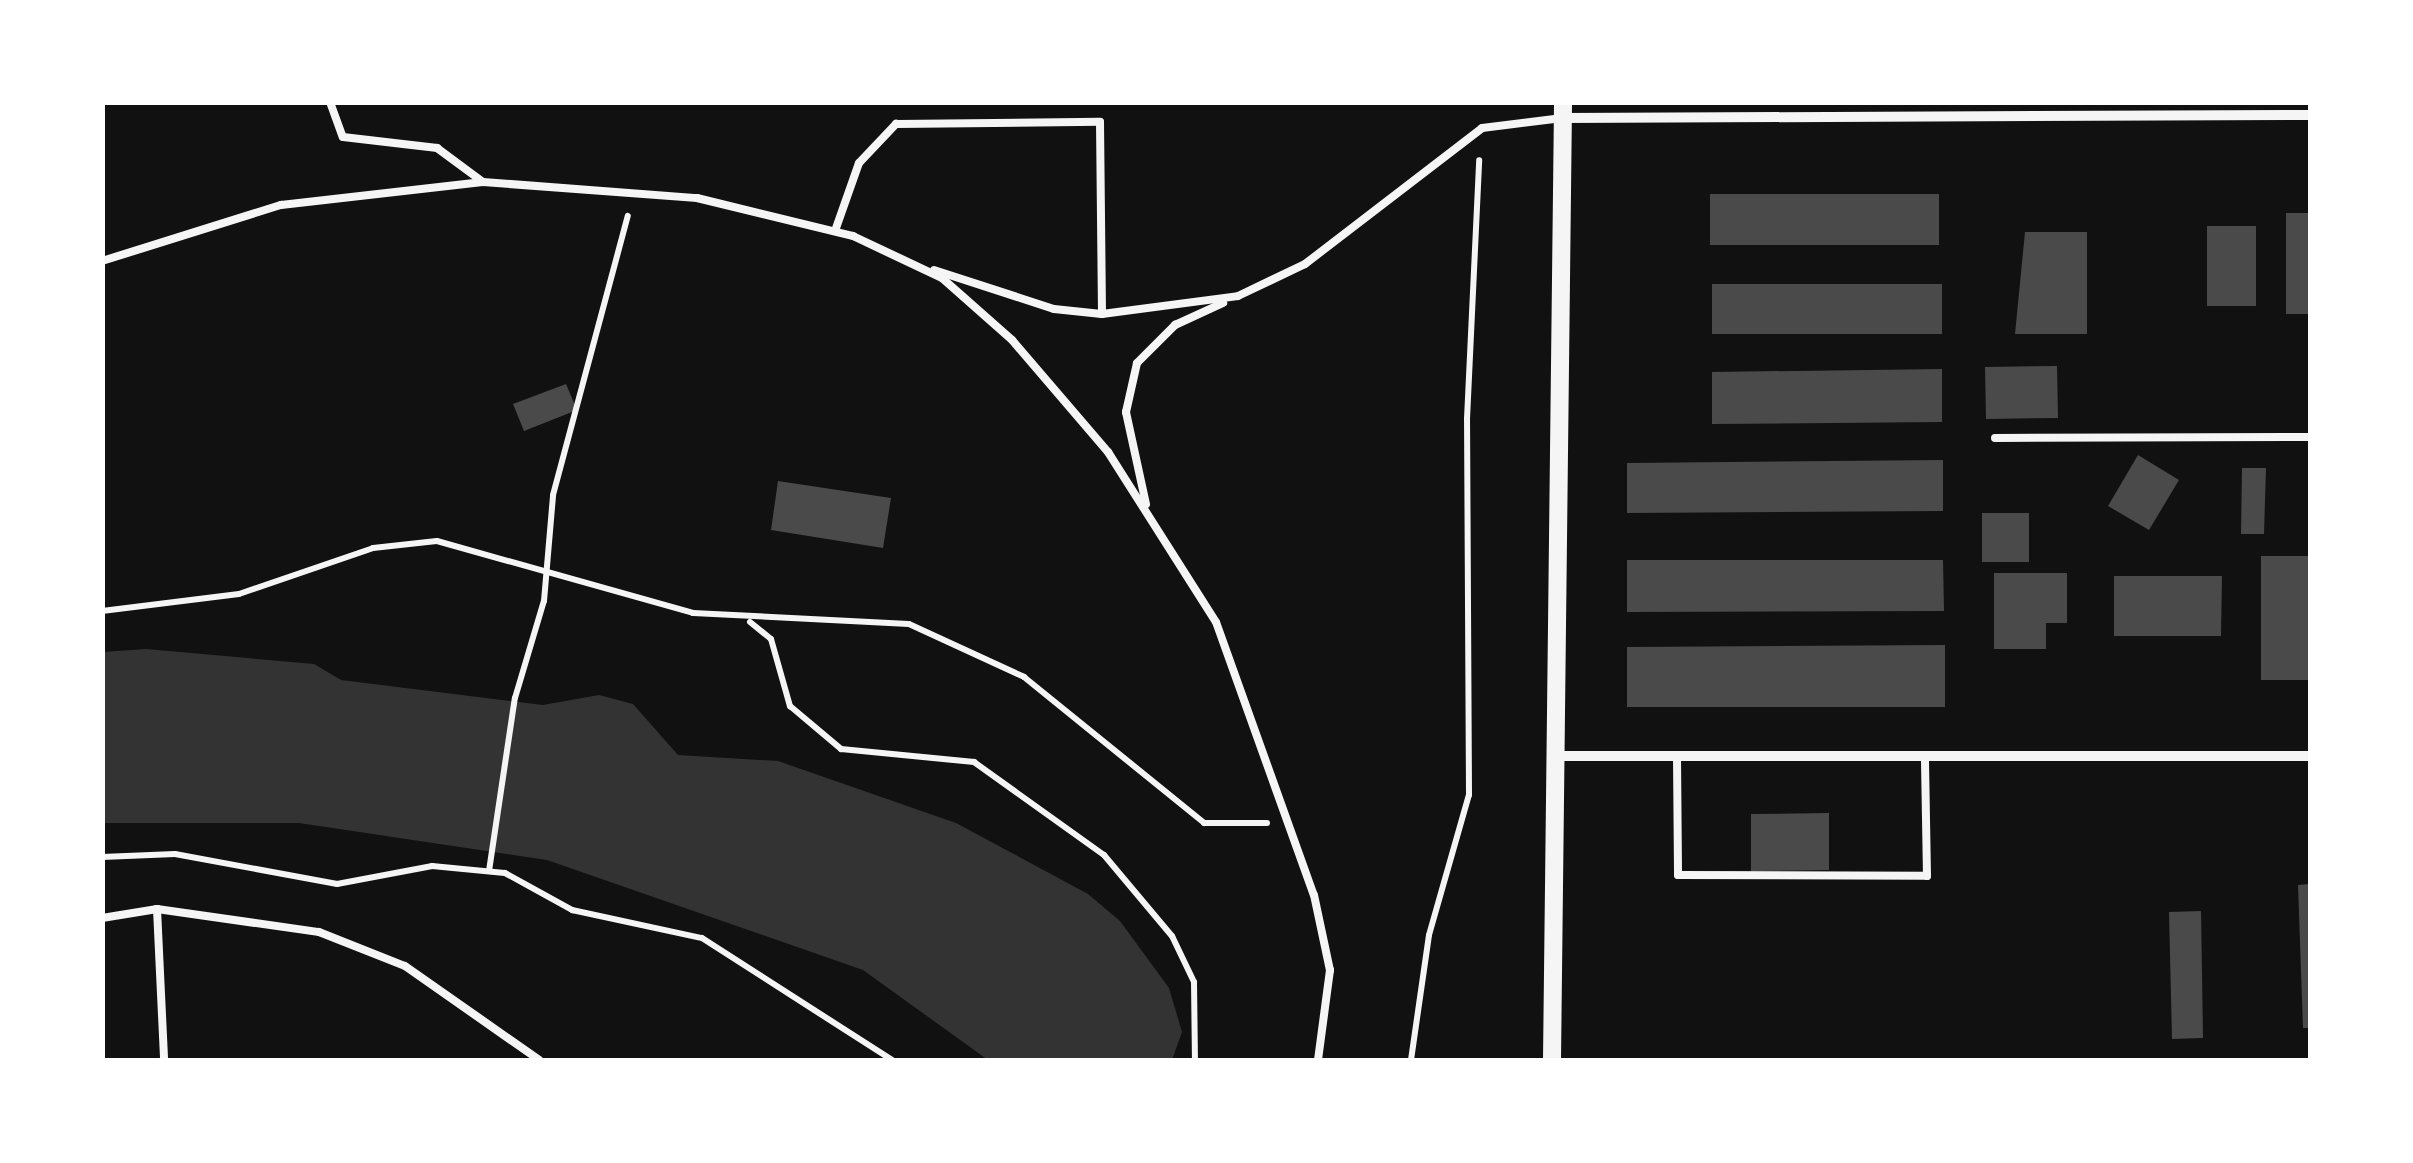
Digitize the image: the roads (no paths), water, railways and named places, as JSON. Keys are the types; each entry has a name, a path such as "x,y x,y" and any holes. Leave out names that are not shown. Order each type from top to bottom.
{"street":[{"path":"1552,1060 1563,110 2310,115"},
{"path":"1555,756 2310,756"}],"lane":[{"path":"330,102 343,137 436,148 483,182"},
{"path":"1150,518 1126,412 1138,363 1175,326 1305,264 1482,128 1563,110"},
{"path":"835,231 859,163 896,124 1100,122 1102,314"},
{"path":"102,260 281,205 483,182 631,193 835,231 920,267 1054,310 1102,314 1238,296"},
{"path":"920,267 1012,340 1108,452 1216,622 1288,820 1330,970 1318,1060"},
{"path":"1995,438 2310,437"},
{"path":"1677,757 1678,875 1927,876 1924,759"},
{"path":"156,909 164,1060"},
{"path":"102,918 156,909 319,932 406,966 538,1060"}]}
